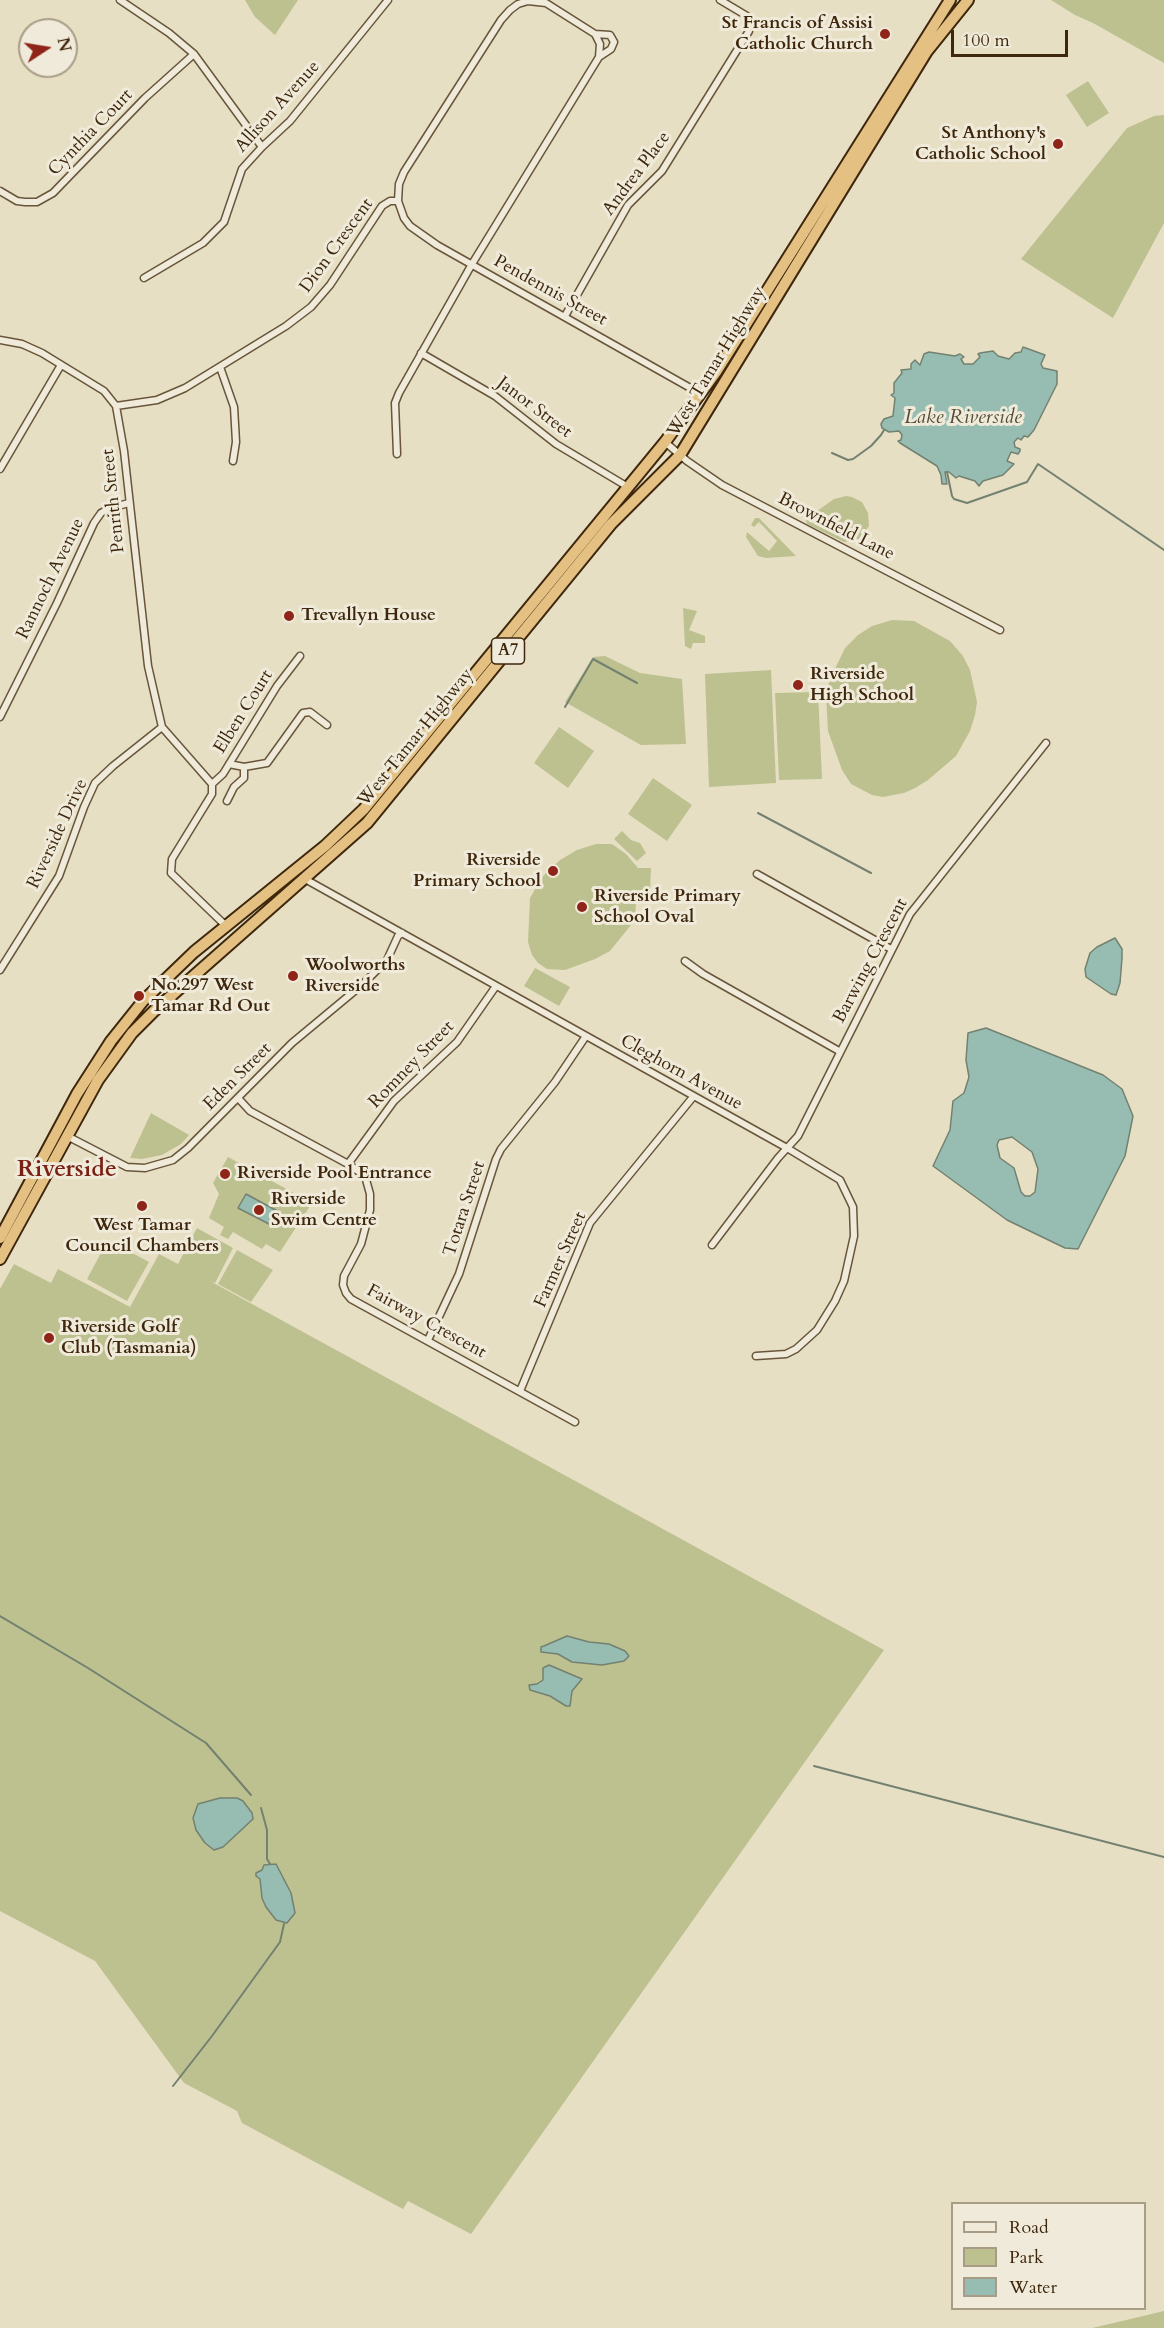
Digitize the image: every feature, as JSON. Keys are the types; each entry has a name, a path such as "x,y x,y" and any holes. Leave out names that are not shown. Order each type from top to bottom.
{"highway":[{"name":"West Tamar Highway","path":"0,1238 77,1094 111,1041 160,983 225,925 325,846 364,809 665,442 701,394 949,0"},
{"name":"West Tamar Highway","path":"0,1259 98,1080 132,1034 154,1011 349,840 381,808 611,524 680,455 927,51 968,0"},
{"path":"225,925 239,938"}],"street":[{"path":"120,0 169,33 194,54 262,147"},
{"name":"Allison Avenue","path":"144,278 203,243 224,222 242,169 290,121 388,0"},
{"name":"Andrea Place","path":"565,316 628,205 662,171 749,32 750,23 747,16 720,0"},
{"name":"Dion Crescent","path":"116,406 157,400 172,395 286,326 310,307 334,280 382,206 390,201 398,201 399,184 404,172 501,20 510,10 528,2 546,3 594,34 610,35 614,42 611,50 598,57 472,264 421,353 395,403 397,454"},
{"path":"594,34 600,44 598,57"},
{"name":"Cynthia Court","path":"0,191 17,201 44,200 145,98 194,54"},
{"name":"Pendennis Street","path":"398,201 404,218 410,226 437,245 701,394"},
{"path":"0,340 22,344 62,365 104,391 116,406"},
{"name":"Janor Street","path":"421,353 495,396 556,444 628,487"},
{"path":"0,470 62,365"},
{"path":"220,367 234,407 236,442 233,461"},
{"name":"Penrith Street","path":"116,406 124,451 148,666 162,727"},
{"name":"Brownfield Lane","path":"665,442 729,489 1000,630"},
{"name":"Rannoch Avenue","path":"0,717 94,523 101,513 129,503"},
{"name":"Elben Court","path":"212,784 223,774 277,686 300,656"},
{"path":"229,764 244,767 267,762 303,713 310,712 327,725"},
{"path":"162,727 212,784 212,794 174,855 170,868 176,880 225,925"},
{"name":"Riverside Drive","path":"0,970 59,876 95,783 162,727"},
{"name":"Barwing Crescent","path":"712,1245 798,1136 910,914 1046,743"},
{"path":"227,801 234,787 244,778 244,767"},
{"path":"757,874 891,949"},
{"name":"Cleghorn Avenue","path":"305,879 787,1148 840,1180 853,1207 854,1236 844,1281 835,1301 808,1341 786,1354 756,1356"},
{"name":"Eden Street","path":"67,1136 128,1167 160,1166 180,1156 315,1022 363,984 387,960 398,936 402,933"},
{"path":"685,961 839,1051"},
{"name":"Romney Street","path":"348,1164 394,1101 458,1042 496,986"},
{"name":"Totara Street","path":"428,1340 459,1274 501,1149 555,1082 585,1036"},
{"name":"Farmer Street","path":"520,1391 590,1223 693,1097"},
{"name":"Fairway Crescent","path":"238,1098 250,1112 348,1164 365,1176 370,1194 370,1210 361,1244 344,1276 343,1285 351,1299 575,1422"}],"green space":[{"path":"245,0 298,0 275,35 255,17"},
{"path":"1051,0 1164,0 1164,63 1075,15"},
{"path":"1088,81 1109,113 1087,127 1066,95"},
{"path":"1164,115 1164,223 1113,318 1021,259 1127,128 1154,116"},
{"path":"846,496 862,502 868,513 869,526 859,539 844,542 807,524 806,519 834,499"},
{"path":"755,518 759,518 796,556 766,558 758,556 746,537 747,532 769,551 777,541 759,522 754,527 751,525"},
{"path":"683,608 697,611 689,630 705,636 705,643 693,643 691,649 685,646"},
{"path":"892,620 914,621 950,641 963,656 970,670 977,702 970,731 956,756 915,788 904,793 883,797 872,795 851,784 842,770 828,731 826,694 830,679 845,648 858,635 872,626"},
{"path":"605,656 640,673 682,679 686,744 641,745 565,702 593,657"},
{"path":"771,670 776,783 709,787 705,674"},
{"path":"818,692 822,779 779,780 775,693"},
{"path":"559,727 594,751 568,788 534,763"},
{"path":"653,778 692,805 667,841 628,814"},
{"path":"622,831 631,840 640,843 646,853 637,861 614,839"},
{"name":"Riverside Primary School Oval","path":"596,844 612,844 626,854 638,868 651,868 650,894 646,894 643,900 636,900 635,920 610,951 565,970 547,969 532,955 528,942 530,898 542,877 560,860 577,850"},
{"path":"535,968 570,987 559,1006 524,986"},
{"path":"151,1113 189,1135 181,1144 162,1155 142,1159 130,1158"},
{"name":"Riverside Swim Centre","path":"228,1157 312,1203 280,1252 266,1244 262,1249 233,1232 228,1239 220,1235 224,1227 209,1218 219,1194 213,1183"},
{"path":"197,1228 233,1248 215,1283 210,1281 884,1650 471,2234 408,2201 403,2209 242,2123 237,2111 184,2083 95,1961 0,1911 0,1289 14,1264 51,1283 58,1269 130,1307 159,1254 178,1264"},
{"path":"108,1240 149,1262 127,1301 87,1279"},
{"path":"237,1250 273,1270 251,1302 218,1284"},
{"path":"1164,2311 1164,2328 1092,2328 1139,2317"}],"water":[{"name":"Lake Riverside","path":"1023,347 1045,355 1041,364 1043,368 1057,371 1057,384 1034,430 1028,437 1024,436 1021,440 1018,438 1014,442 1015,447 1020,451 1018,454 1011,452 1007,461 1014,464 1003,475 983,481 979,486 975,481 959,476 956,478 949,472 945,472 947,484 942,484 937,466 900,443 898,441 901,440 902,435 899,431 889,432 882,428 881,424 884,419 893,416 895,398 891,395 894,393 894,383 902,373 901,370 911,369 911,364 915,360 920,365 924,354 929,352 955,356 960,354 964,357 961,359 964,364 973,364 980,357 978,354 980,353 993,351 998,356 1009,359 1015,353 1021,352"},
{"path":"1115,938 1122,949 1120,983 1116,995 1086,977 1085,969 1090,953"},
{"path":"986,1028 1103,1075 1122,1089 1133,1116 1125,1156 1078,1249 1065,1248 1007,1220 933,1166 950,1130 953,1101 964,1093 969,1077 966,1060 968,1033","holes":["1012,1137 1032,1152 1038,1169 1035,1192 1030,1196 1025,1196 1021,1192 1014,1168 1000,1158 997,1145 999,1140"]},
{"path":"246,1194 281,1213 273,1226 238,1208"},
{"path":"567,1636 609,1644 625,1651 629,1656 624,1661 602,1665 572,1662 558,1654 541,1652 541,1647"},
{"path":"549,1665 582,1679 572,1691 570,1706 550,1696 530,1690 529,1685 543,1680 543,1668"},
{"path":"220,1798 237,1798 243,1801 252,1813 253,1819 223,1847 214,1850 205,1843 196,1830 193,1818 198,1804"},
{"path":"276,1864 291,1893 295,1913 287,1923 276,1920 266,1907 262,1898 260,1879 256,1876 264,1865"}],"waterway":[{"path":"832,453 848,460 853,459 871,446 884,430"},
{"path":"947,472 952,496 954,499 967,503 1027,482 1038,464 1164,550"},
{"path":"565,707 593,659 637,683"},
{"path":"758,813 871,873"},
{"path":"0,1616 88,1668 206,1743 251,1795"},
{"path":"814,1766 1164,1857"},
{"path":"261,1808 267,1830 267,1859 270,1864"},
{"path":"173,2086 280,1942 284,1924"}],"place":[{"name":"St Francis of Assisi Catholic Church","path":"885,34"},
{"name":"St Anthony's Catholic School","path":"1058,144"},
{"name":"Trevallyn House","path":"289,616"},
{"name":"Riverside High School","path":"798,685"},
{"name":"Riverside Primary School","path":"553,871"},
{"name":"Riverside Primary School Oval","path":"582,907"},
{"name":"Woolworths Riverside","path":"293,976"},
{"name":"No.297 West Tamar Rd Out","path":"139,996"},
{"name":"Riverside Pool Entrance","path":"225,1174"},
{"name":"West Tamar Council Chambers","path":"142,1206"},
{"name":"Riverside Swim Centre","path":"259,1210"},
{"name":"Riverside Golf Club (Tasmania)","path":"49,1338"}],"district":[{"name":"Riverside","path":"67,1170"}]}
